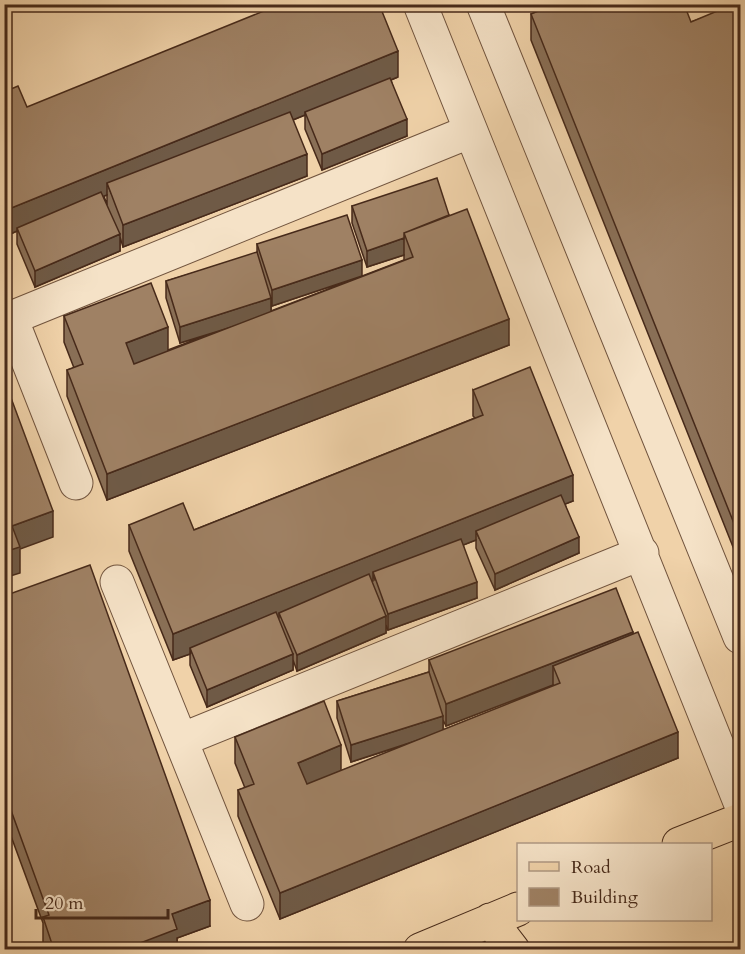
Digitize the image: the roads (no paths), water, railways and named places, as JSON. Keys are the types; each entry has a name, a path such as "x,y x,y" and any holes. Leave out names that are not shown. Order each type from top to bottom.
{"main road":[{"path":"682,843 741,820"},
{"path":"420,950 504,915 513,950"}],"lane":[{"path":"420,4 741,802"},
{"path":"483,4 741,637"},
{"path":"76,483 11,318 471,130"},
{"path":"181,740 642,553"},
{"path":"117,582 247,904"}]}
